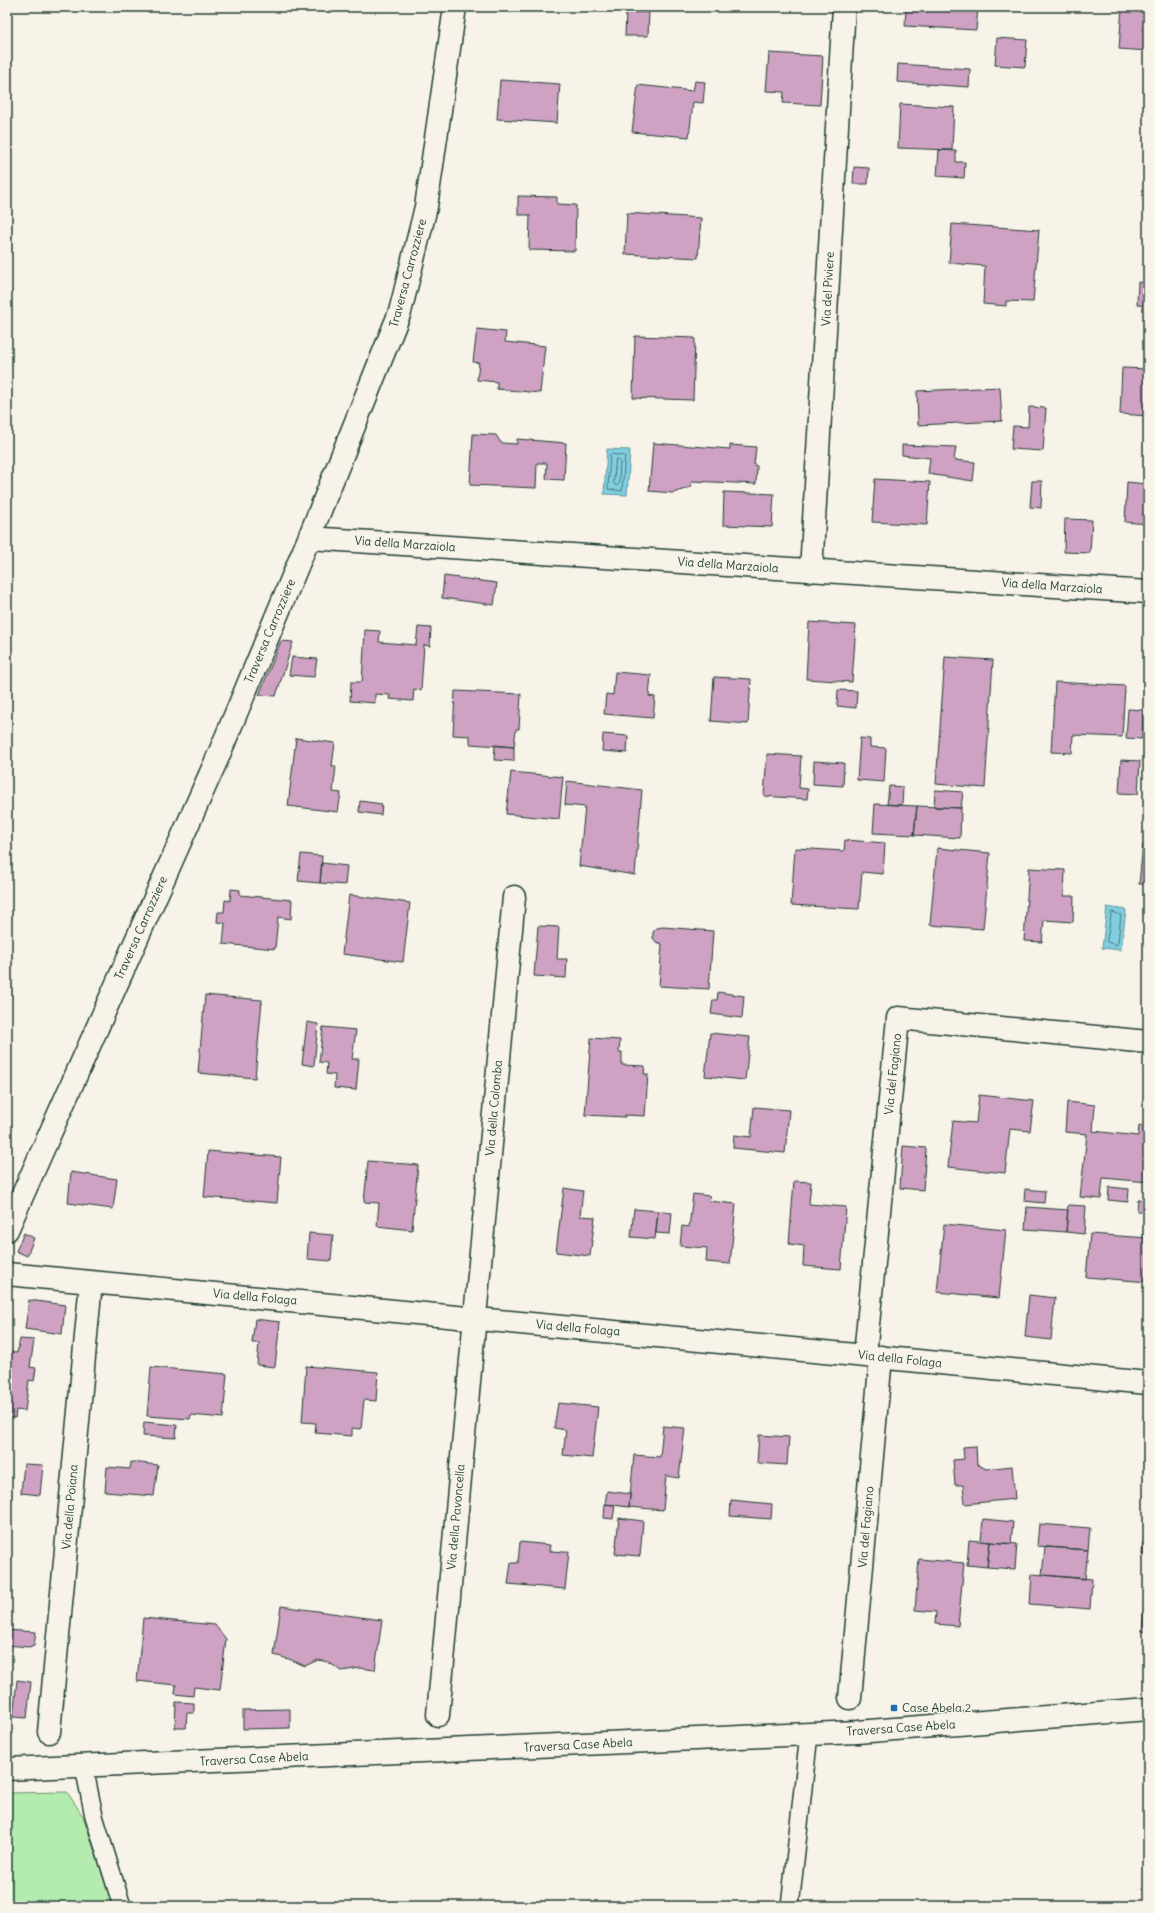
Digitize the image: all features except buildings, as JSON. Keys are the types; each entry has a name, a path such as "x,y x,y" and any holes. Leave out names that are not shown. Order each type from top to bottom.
{"street":[{"name":"Traversa Carrozziere","path":"7,1230 217,759 309,538 400,312 426,207 455,7"},
{"name":"Via del Piviere","path":"811,571 844,7"},
{"name":"Via della Marzaiola","path":"309,538 1148,592"},
{"name":"Via della Colomba","path":"475,1318 514,897"},
{"name":"Via del Fagiano","path":"850,1698 898,1018 1148,1042"},
{"name":"Via della Folaga","path":"7,1274 1148,1382"},
{"name":"Via della Poiana","path":"48,1732 91,1282"},
{"name":"Via della Pavoncella","path":"438,1715 475,1318"},
{"name":"Traversa Case Abela","path":"7,1769 84,1767 858,1732 1148,1709"}],"lane":[{"path":"790,1906 809,1734"},
{"path":"84,1767 94,1816 122,1906"}],"green space":[{"path":"67,1792 83,1816 113,1906 7,1906 7,1793"}],"water":[{"path":"607,449 630,450 627,495 604,494"},
{"path":"1107,907 1126,910 1121,950 1102,948"}],"place":[{"name":"Case Abela 2","path":"894,1708"}]}
